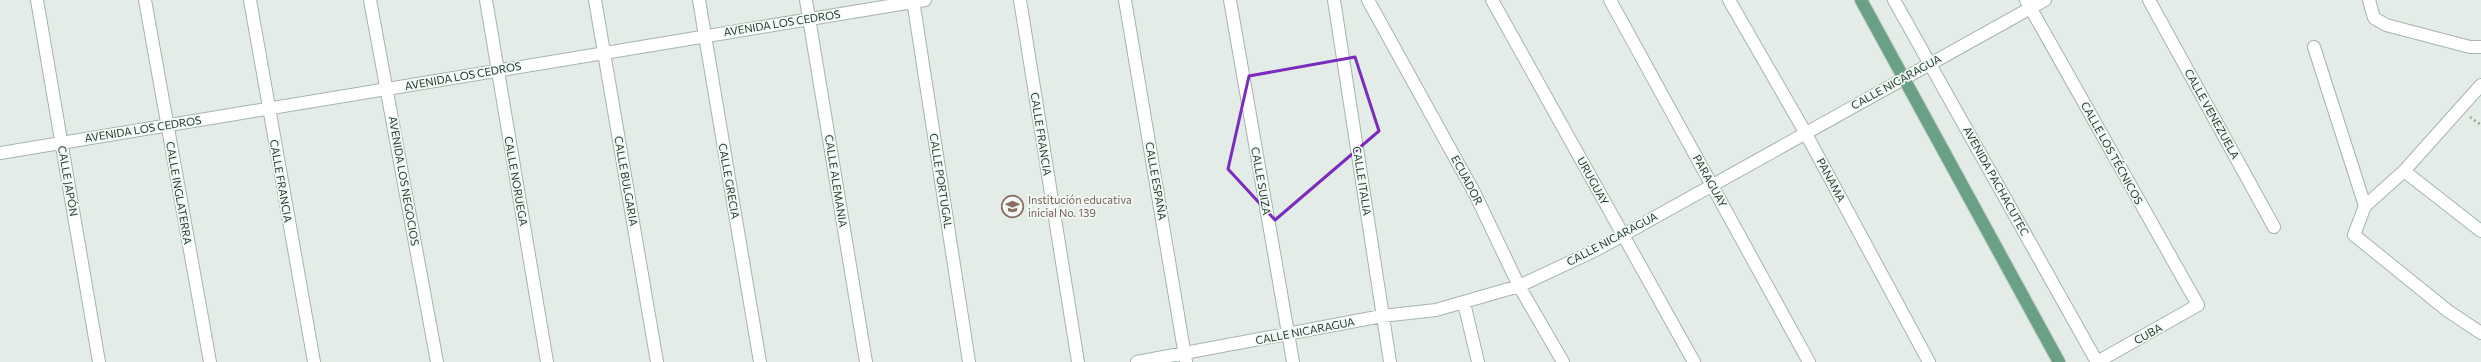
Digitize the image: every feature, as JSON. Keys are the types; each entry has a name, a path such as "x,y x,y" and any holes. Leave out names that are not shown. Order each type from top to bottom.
{"main road":[{"path":"1861,0 2059,362"}],"street":[{"name":"CALLE JAPÓN","path":"37,0 99,362"},
{"name":"CALLE INGLATERRA","path":"145,0 210,362"},
{"name":"CALLE FRANCIA","path":"250,0 268,109 314,362"},
{"name":"AVENIDA LOS NEGOCIOS","path":"370,0 437,362"},
{"name":"CALLE NORUEGA","path":"486,0 547,362"},
{"name":"CALLE BULGARIA","path":"595,0 657,362"},
{"name":"CALLE GRECIA","path":"699,0 760,362"},
{"name":"CALLE ALEMANIA","path":"806,0 866,362"},
{"name":"CALLE FRANCIA","path":"1020,0 1078,362"},
{"name":"CALLE ESPAÑA","path":"1125,0 1186,358"},
{"name":"CALLE SUIZA","path":"1230,0 1293,362"},
{"name":"CALLE ITALIA","path":"1334,0 1390,362"},
{"name":"ECUADOR","path":"1368,0 1476,194 1519,286 1563,362"},
{"name":"URUGUAY","path":"1492,0 1694,362"},
{"name":"PARAGUAY","path":"1610,0 1808,362"},
{"name":"PANAMA","path":"1729,0 1805,132 1929,362"},
{"name":"AVENIDA PACHACUTEC","path":"1894,0 2097,362"},
{"name":"CALLE NICARAGUA","path":"1137,362 1186,358 1382,316 1436,310 1519,286 1622,235 1929,63 2028,4 2045,0"},
{"name":"CALLE VENEZUELA","path":"2149,0 2274,227"},
{"path":"2369,0 2374,18 2386,25 2470,47 2481,47"},
{"name":"AVENIDA LOS CEDROS","path":"0,153 387,90 604,51 917,1"},
{"name":"CALLE PORTUGAL","path":"917,1 969,362"},
{"name":"CALLE LOS TÉCNICOS","path":"2028,4 2198,305"},
{"path":"2314,47 2365,206"},
{"path":"2481,85 2404,172 2365,206 2354,235 2448,311 2481,333"},
{"path":"2404,172 2481,231"},
{"path":"1464,303 1478,362"},
{"name":"CUBA","path":"2097,362 2198,305"}],"highlighted area":[{"path":"1355,57 1379,131 1275,220 1228,169 1249,76"}],"place":[{"name":"Institución educativa inicial No. 139","path":"1013,206"}]}
